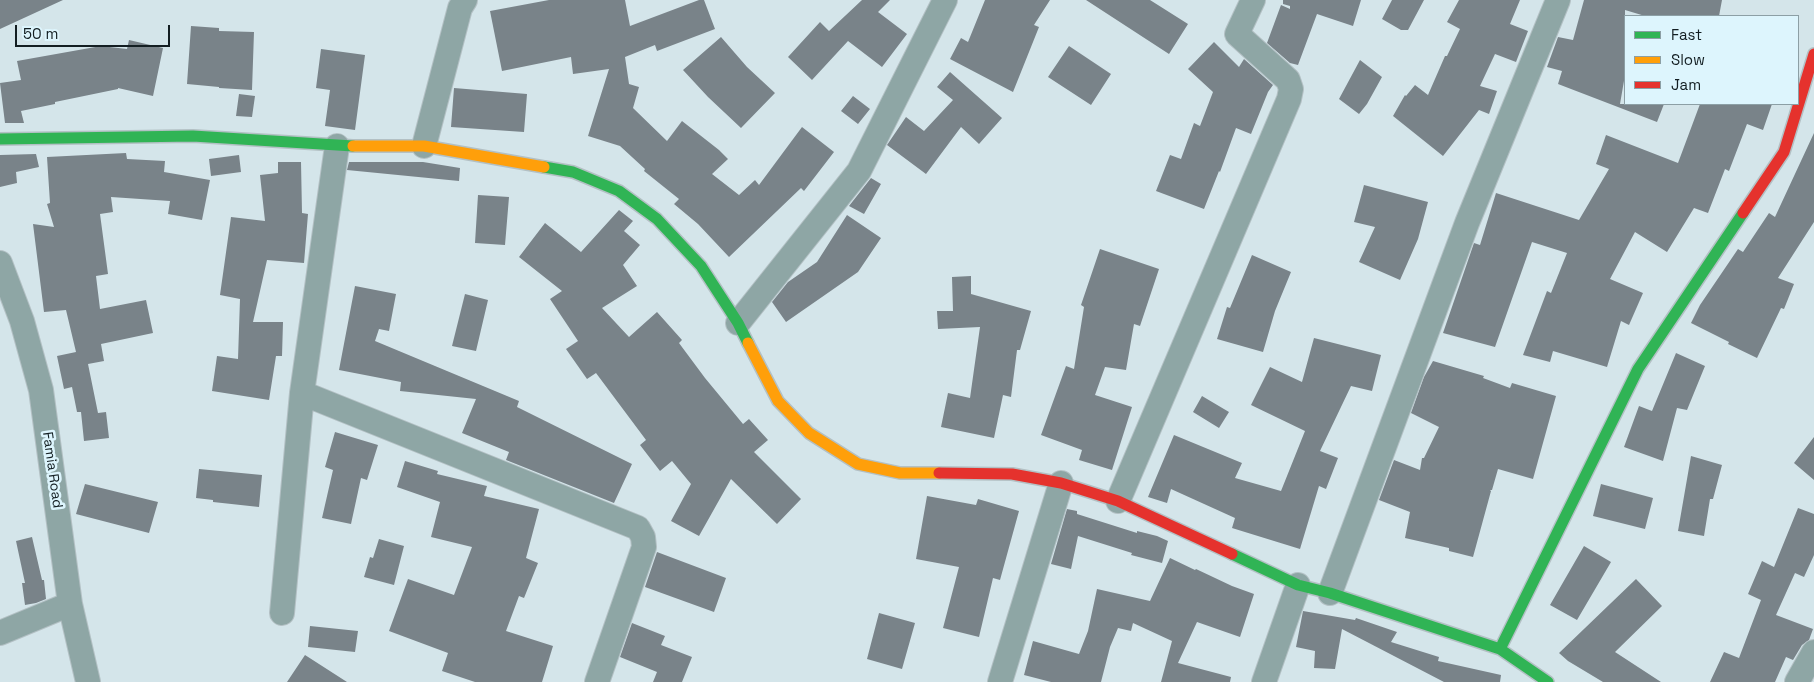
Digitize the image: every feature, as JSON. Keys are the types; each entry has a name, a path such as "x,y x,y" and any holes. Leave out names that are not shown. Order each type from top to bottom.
{"street":[{"path":"424,146 460,8 465,0"},
{"path":"738,323 859,171 945,0"},
{"path":"1118,501 1289,99 1291,89 1288,80 1238,34 1254,0"},
{"path":"1330,593 1467,223 1558,0"},
{"path":"1799,103 1814,54"},
{"path":"1500,649 1638,369 1784,152 1798,105"},
{"path":"0,138 193,136 337,146 424,146 573,172 619,191 657,220 701,266 738,323 778,401 809,432 858,464 900,472 1012,474 1061,483 1118,501 1298,585 1330,593 1500,649 1548,682"},
{"path":"282,613 302,393 337,146"},
{"name":"Famia Road","path":"0,263 22,321 41,390 70,604 88,682"},
{"path":"302,393 638,528 643,537 644,548 596,682"},
{"path":"1000,682 1061,483"},
{"path":"1264,682 1298,585"},
{"path":"0,633 70,604"},
{"path":"1797,682 1814,652"}],"building":[{"path":"0,0 63,0 0,29"},
{"path":"549,0 625,0 630,26 699,0 704,0 715,29 657,51 655,45 625,57 629,84 639,87 633,108 667,141 682,121 719,150 728,159 712,174 739,195 755,180 759,185 802,127 834,152 804,191 801,188 729,257 698,224 674,204 679,199 644,171 645,169 620,146 588,136 609,69 573,74 571,57 502,71 490,11"},
{"path":"862,0 890,0 878,12 907,34 882,67 848,41 812,80 788,57 820,22 829,31"},
{"path":"985,0 1050,0 1034,25 1039,27 1013,92 950,59 961,38 968,42"},
{"path":"1086,0 1150,0 1188,24 1169,54"},
{"path":"1283,0 1361,0 1353,26 1317,14 1298,65 1290,63 1267,43 1281,5 1290,9 1290,6 1283,4"},
{"path":"1392,0 1424,0 1408,30 1401,30 1382,19"},
{"path":"1459,0 1520,0 1510,24 1528,31 1516,62 1495,54 1480,86 1497,91 1489,114 1479,110 1443,156 1393,116 1405,95 1415,85 1428,95 1445,56 1447,56 1460,29 1447,22"},
{"path":"1584,0 1722,0 1719,15 1642,15 1625,10 1624,81 1620,104 1664,105 1657,122 1558,84 1562,71 1547,67 1558,37 1573,40"},
{"path":"191,26 219,28 219,31 254,32 252,90 187,84"},
{"path":"721,37 747,67 775,93 741,128 683,70"},
{"path":"129,40 163,48 153,96 118,88 21,111 24,123 5,123 0,83 21,80 17,61 101,46 127,49"},
{"path":"1214,42 1239,67 1244,59 1273,85 1268,92 1251,134 1236,128 1204,209 1156,191 1170,155 1181,159 1194,123 1200,126 1213,92 1188,69"},
{"path":"1069,46 1111,74 1091,105 1048,77"},
{"path":"321,49 365,55 355,130 325,126 330,90 316,88"},
{"path":"1360,60 1382,77 1367,104 1359,114 1339,99"},
{"path":"950,72 1002,118 979,144 961,127 926,174 887,145 906,117 924,131 953,100 937,87"},
{"path":"454,88 527,94 524,132 451,127"},
{"path":"239,94 255,96 252,117 236,116"},
{"path":"853,96 870,109 858,124 841,111"},
{"path":"1700,105 1772,105 1763,130 1747,124 1729,171 1725,169 1708,213 1694,208 1667,252 1635,232 1610,279 1643,293 1629,325 1621,321 1607,367 1553,351 1550,362 1523,355 1547,291 1551,293 1567,253 1532,242 1495,347 1443,333 1474,243 1480,245 1496,193 1579,220 1609,169 1596,164 1606,135 1678,163"},
{"path":"1814,133 1814,222 1778,278 1794,284 1784,309 1781,308 1757,358 1691,323 1700,305 1738,249 1743,252 1769,213 1775,217"},
{"path":"126,153 127,159 165,161 164,172 210,180 202,220 168,214 170,201 111,197 113,212 100,214 108,274 96,276 100,309 146,300 153,333 101,344 104,361 88,364 98,413 106,412 109,438 84,441 81,412 77,412 72,387 64,389 57,356 76,352 66,310 44,312 33,224 54,227 47,204 50,203 47,157"},
{"path":"36,154 39,167 16,172 17,183 0,187 0,155"},
{"path":"239,155 241,172 211,176 209,159"},
{"path":"278,162 301,162 302,213 308,214 304,263 267,260 253,322 283,322 282,356 276,356 269,400 212,391 217,356 238,359 240,299 220,295 231,217 265,221 260,175 278,173"},
{"path":"349,162 423,162 460,168 459,181 347,170"},
{"path":"871,178 881,184 864,214 849,206"},
{"path":"1364,185 1428,202 1418,239 1400,280 1359,262 1375,227 1354,222"},
{"path":"478,195 509,197 505,245 475,243"},
{"path":"619,210 633,221 624,231 640,245 623,265 637,286 602,308 629,337 657,312 682,340 679,343 743,424 749,419 768,440 754,452 801,499 777,524 731,479 699,536 671,521 691,484 672,461 660,471 640,445 646,440 596,373 587,379 566,349 578,341 550,299 562,291 519,257 545,223 581,252"},
{"path":"847,215 881,238 858,272 786,322 772,302 788,282 817,262"},
{"path":"1100,249 1159,269 1140,326 1134,324 1126,370 1105,367 1095,395 1132,407 1112,470 1079,460 1082,450 1041,435 1066,366 1074,369 1084,307 1081,305"},
{"path":"1252,255 1291,272 1275,311 1263,352 1217,339 1227,307 1230,308"},
{"path":"971,276 971,294 1031,311 1020,350 1017,350 1011,397 1003,395 994,438 941,427 948,393 970,398 980,327 938,329 937,311 953,311 952,277"},
{"path":"355,286 396,294 389,331 379,329 375,341 519,401 517,407 632,464 614,503 506,460 509,452 462,433 476,399 400,391 401,382 339,370"},
{"path":"465,294 488,300 476,351 452,346"},
{"path":"1314,338 1381,355 1372,391 1351,386 1320,451 1338,458 1326,489 1319,486 1300,549 1232,528 1235,518 1171,489 1167,503 1148,497 1174,435 1242,463 1235,478 1281,491 1305,431 1251,405 1270,367 1302,382"},
{"path":"1676,353 1705,366 1687,410 1677,408 1663,461 1624,447 1639,406 1652,411"},
{"path":"1433,361 1484,376 1483,378 1510,388 1512,383 1556,396 1533,479 1498,469 1492,490 1490,490 1473,557 1449,551 1449,548 1405,538 1410,512 1379,500 1394,460 1420,470 1422,458 1424,458 1439,427 1411,413 1424,377"},
{"path":"1202,396 1229,412 1219,428 1193,412"},
{"path":"335,432 378,445 367,480 361,478 351,524 322,518 333,470 325,467"},
{"path":"1814,437 1814,480 1794,463"},
{"path":"1691,456 1722,465 1713,499 1710,499 1704,536 1678,531"},
{"path":"405,461 438,471 437,474 487,486 484,496 539,509 526,558 538,563 524,598 519,596 506,631 553,646 542,682 475,682 442,671 448,653 389,631 408,579 454,595 472,547 431,537 440,502 397,487"},
{"path":"199,469 262,475 259,507 213,502 213,500 196,498"},
{"path":"85,484 158,502 149,533 76,514"},
{"path":"1601,484 1653,498 1645,529 1593,516"},
{"path":"927,496 976,505 978,499 1019,511 1000,580 993,578 979,637 943,628 959,567 916,559"},
{"path":"1798,508 1814,514 1814,555 1804,577 1795,573 1776,615 1813,629 1809,640 1802,645 1793,660 1786,657 1775,682 1710,682 1724,652 1739,658 1761,600 1748,594 1762,561 1774,567"},
{"path":"1067,509 1077,511 1077,514 1137,533 1137,531 1157,536 1168,541 1162,563 1131,555 1132,553 1078,536 1071,569 1051,564"},
{"path":"32,537 42,580 44,580 46,599 25,605 22,583 25,583 16,541"},
{"path":"379,539 404,546 394,585 364,577 370,557 373,558"},
{"path":"1584,546 1611,562 1577,620 1550,605"},
{"path":"657,552 726,578 714,612 645,587"},
{"path":"1170,558 1254,594 1240,637 1197,622 1178,663 1231,677 1230,682 1161,682 1172,641 1133,623 1131,631 1118,628 1110,647 1101,682 1051,682 1024,675 1033,641 1079,654 1088,631 1097,589 1150,601"},
{"path":"1636,579 1662,606 1615,652 1661,682 1603,682 1568,661 1559,653"},
{"path":"1303,611 1355,620 1356,618 1397,632 1391,642 1439,657 1438,661 1501,675 1500,682 1444,682 1342,629 1335,669 1314,668 1315,651 1296,647"},
{"path":"879,613 915,623 902,669 867,659"},
{"path":"632,623 665,636 661,645 692,657 682,682 653,682 657,672 620,657"},
{"path":"310,626 358,631 355,652 308,647"},
{"path":"305,655 347,682 287,682"}],"traffic: fast":[{"path":"0,139 193,136 353,146"},
{"path":"544,167 573,172 619,191 657,219 701,266 738,323 748,343"},
{"path":"1500,649 1638,369 1743,213"},
{"path":"1232,554 1298,585 1330,593 1500,649 1548,682"}],"traffic: slow":[{"path":"353,146 424,146 544,167"},
{"path":"748,343 778,401 809,433 858,464 900,473 939,473"}],"traffic: jam":[{"path":"1799,103 1814,54"},
{"path":"1743,213 1784,152 1798,105"},
{"path":"939,473 1012,474 1061,483 1118,501 1232,554"}]}
